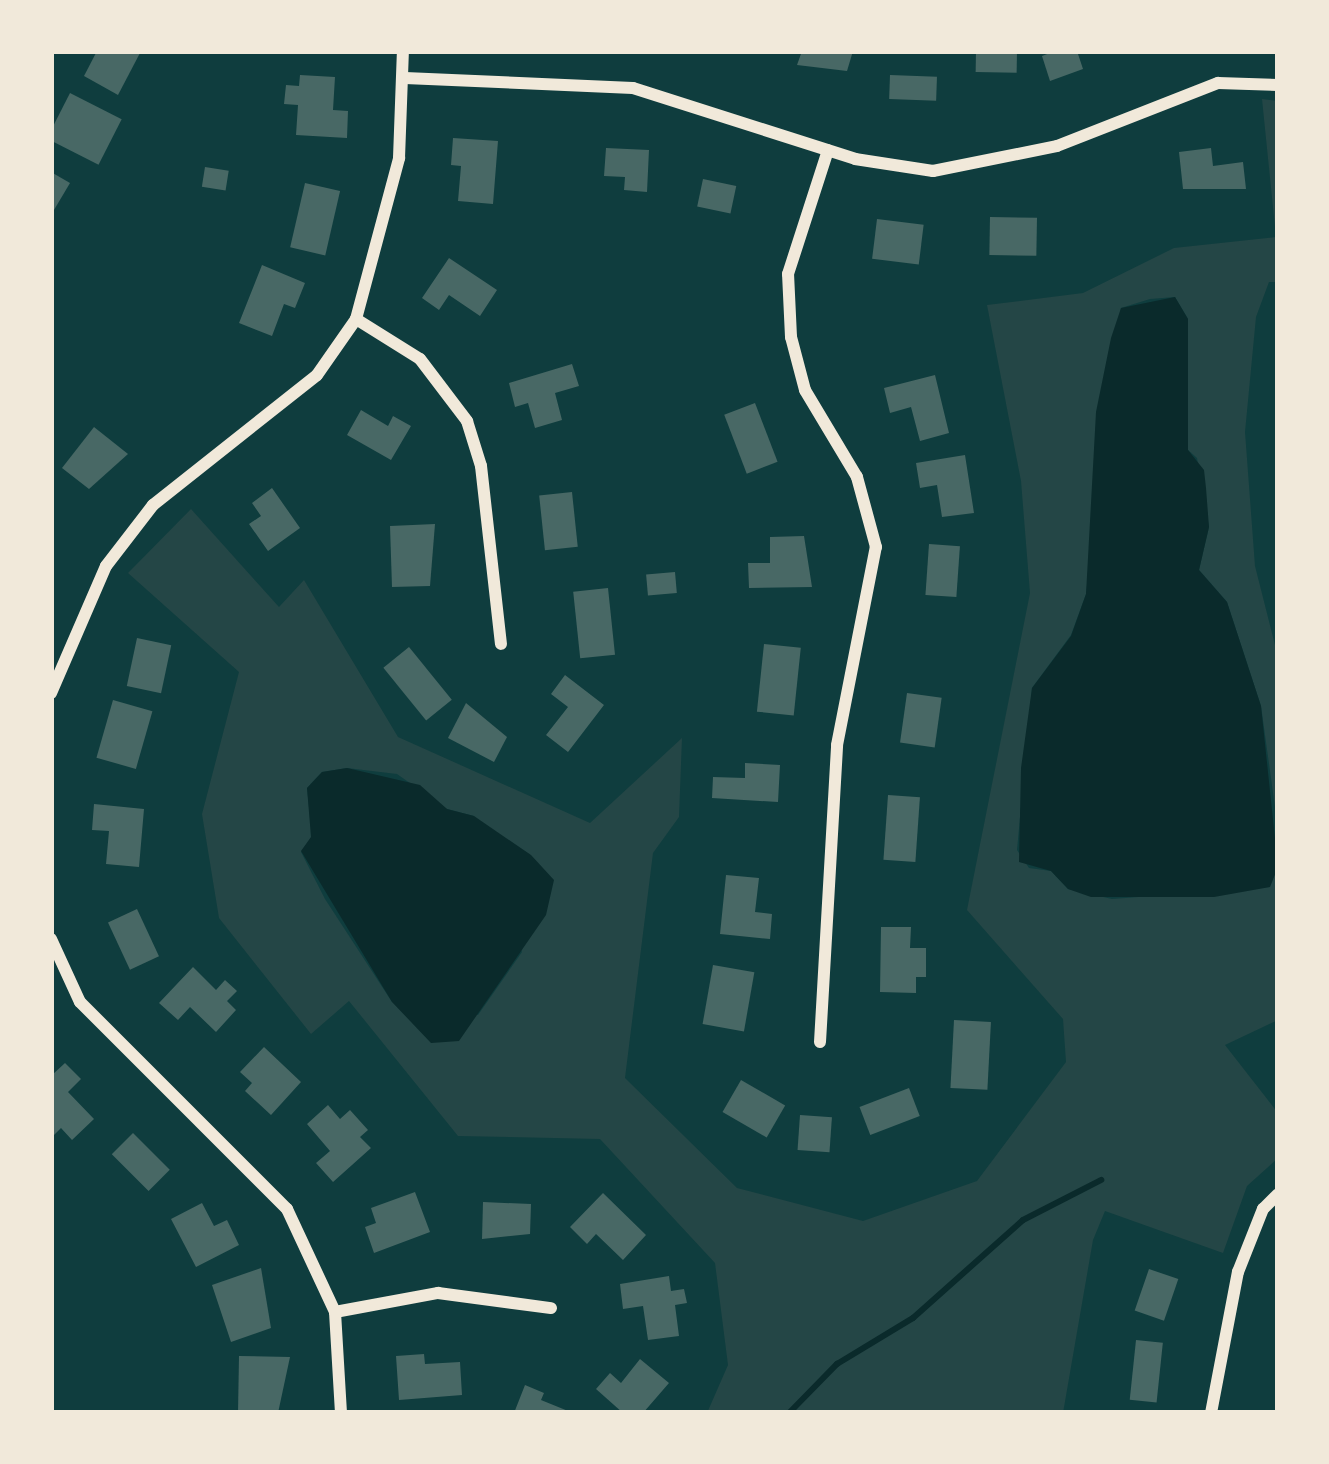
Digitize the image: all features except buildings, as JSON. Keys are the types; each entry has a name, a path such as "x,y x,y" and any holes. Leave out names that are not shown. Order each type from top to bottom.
{"street":[{"path":"51,693 106,566 154,506 317,375 356,319 399,158 404,51"},
{"path":"405,79 633,88 828,150 933,171 1057,146 1218,82 1278,85"},
{"path":"820,1042 837,745 876,547 857,477 805,390 790,337 788,274 828,150"},
{"path":"356,319 420,359 467,421 481,466 501,644"},
{"path":"51,939 80,1002 287,1209 335,1312 341,1413"},
{"path":"1211,1413 1238,1271 1263,1209 1278,1194"},
{"path":"335,1312 438,1293 551,1308"}],"shaded area":[{"path":"1262,99 1278,101 1278,282 1269,282 1256,317 1245,432 1255,566 1278,657 1278,829 1261,706 1227,602 1199,570 1209,527 1197,458 1188,450 1188,319 1175,297 1150,299 1121,308 1086,594 1071,635 1032,688 1017,850 1029,868 1051,871 1068,889 1112,899 1269,887 1278,867 1278,1020 1225,1045 1278,1113 1278,1158 1247,1186 1223,1253 1105,1211 1093,1240 1063,1413 707,1413 728,1365 715,1263 600,1139 458,1136 349,1001 311,1034 219,918 202,814 239,672 128,573 191,509 279,607 304,580 398,737 590,823 682,738 679,817 653,853 625,1078 737,1188 863,1221 977,1181 1066,1062 1063,1019 967,910 1030,593 1021,481 987,305 1083,293 1174,248 1276,237","holes":["347,768 397,774 447,809 474,816 522,952 478,1015 392,1002 325,899 301,852 312,837 307,788 322,772"]},
{"path":"1175,297 1188,319 1188,450 1204,470 1206,488 1209,527 1199,570 1227,602 1261,706 1278,867 1270,887 1214,897 1091,897 1068,889 1051,871 1019,862 1021,768 1032,688 1071,636 1086,594 1096,412 1121,308"},
{"path":"347,768 420,785 447,809 474,816 531,855 554,880 546,915 459,1041 431,1043 392,1002 301,851 311,837 307,788 322,772"}],"waterway":[{"path":"789,1413 837,1364 913,1318 1023,1220 1101,1180"}]}
